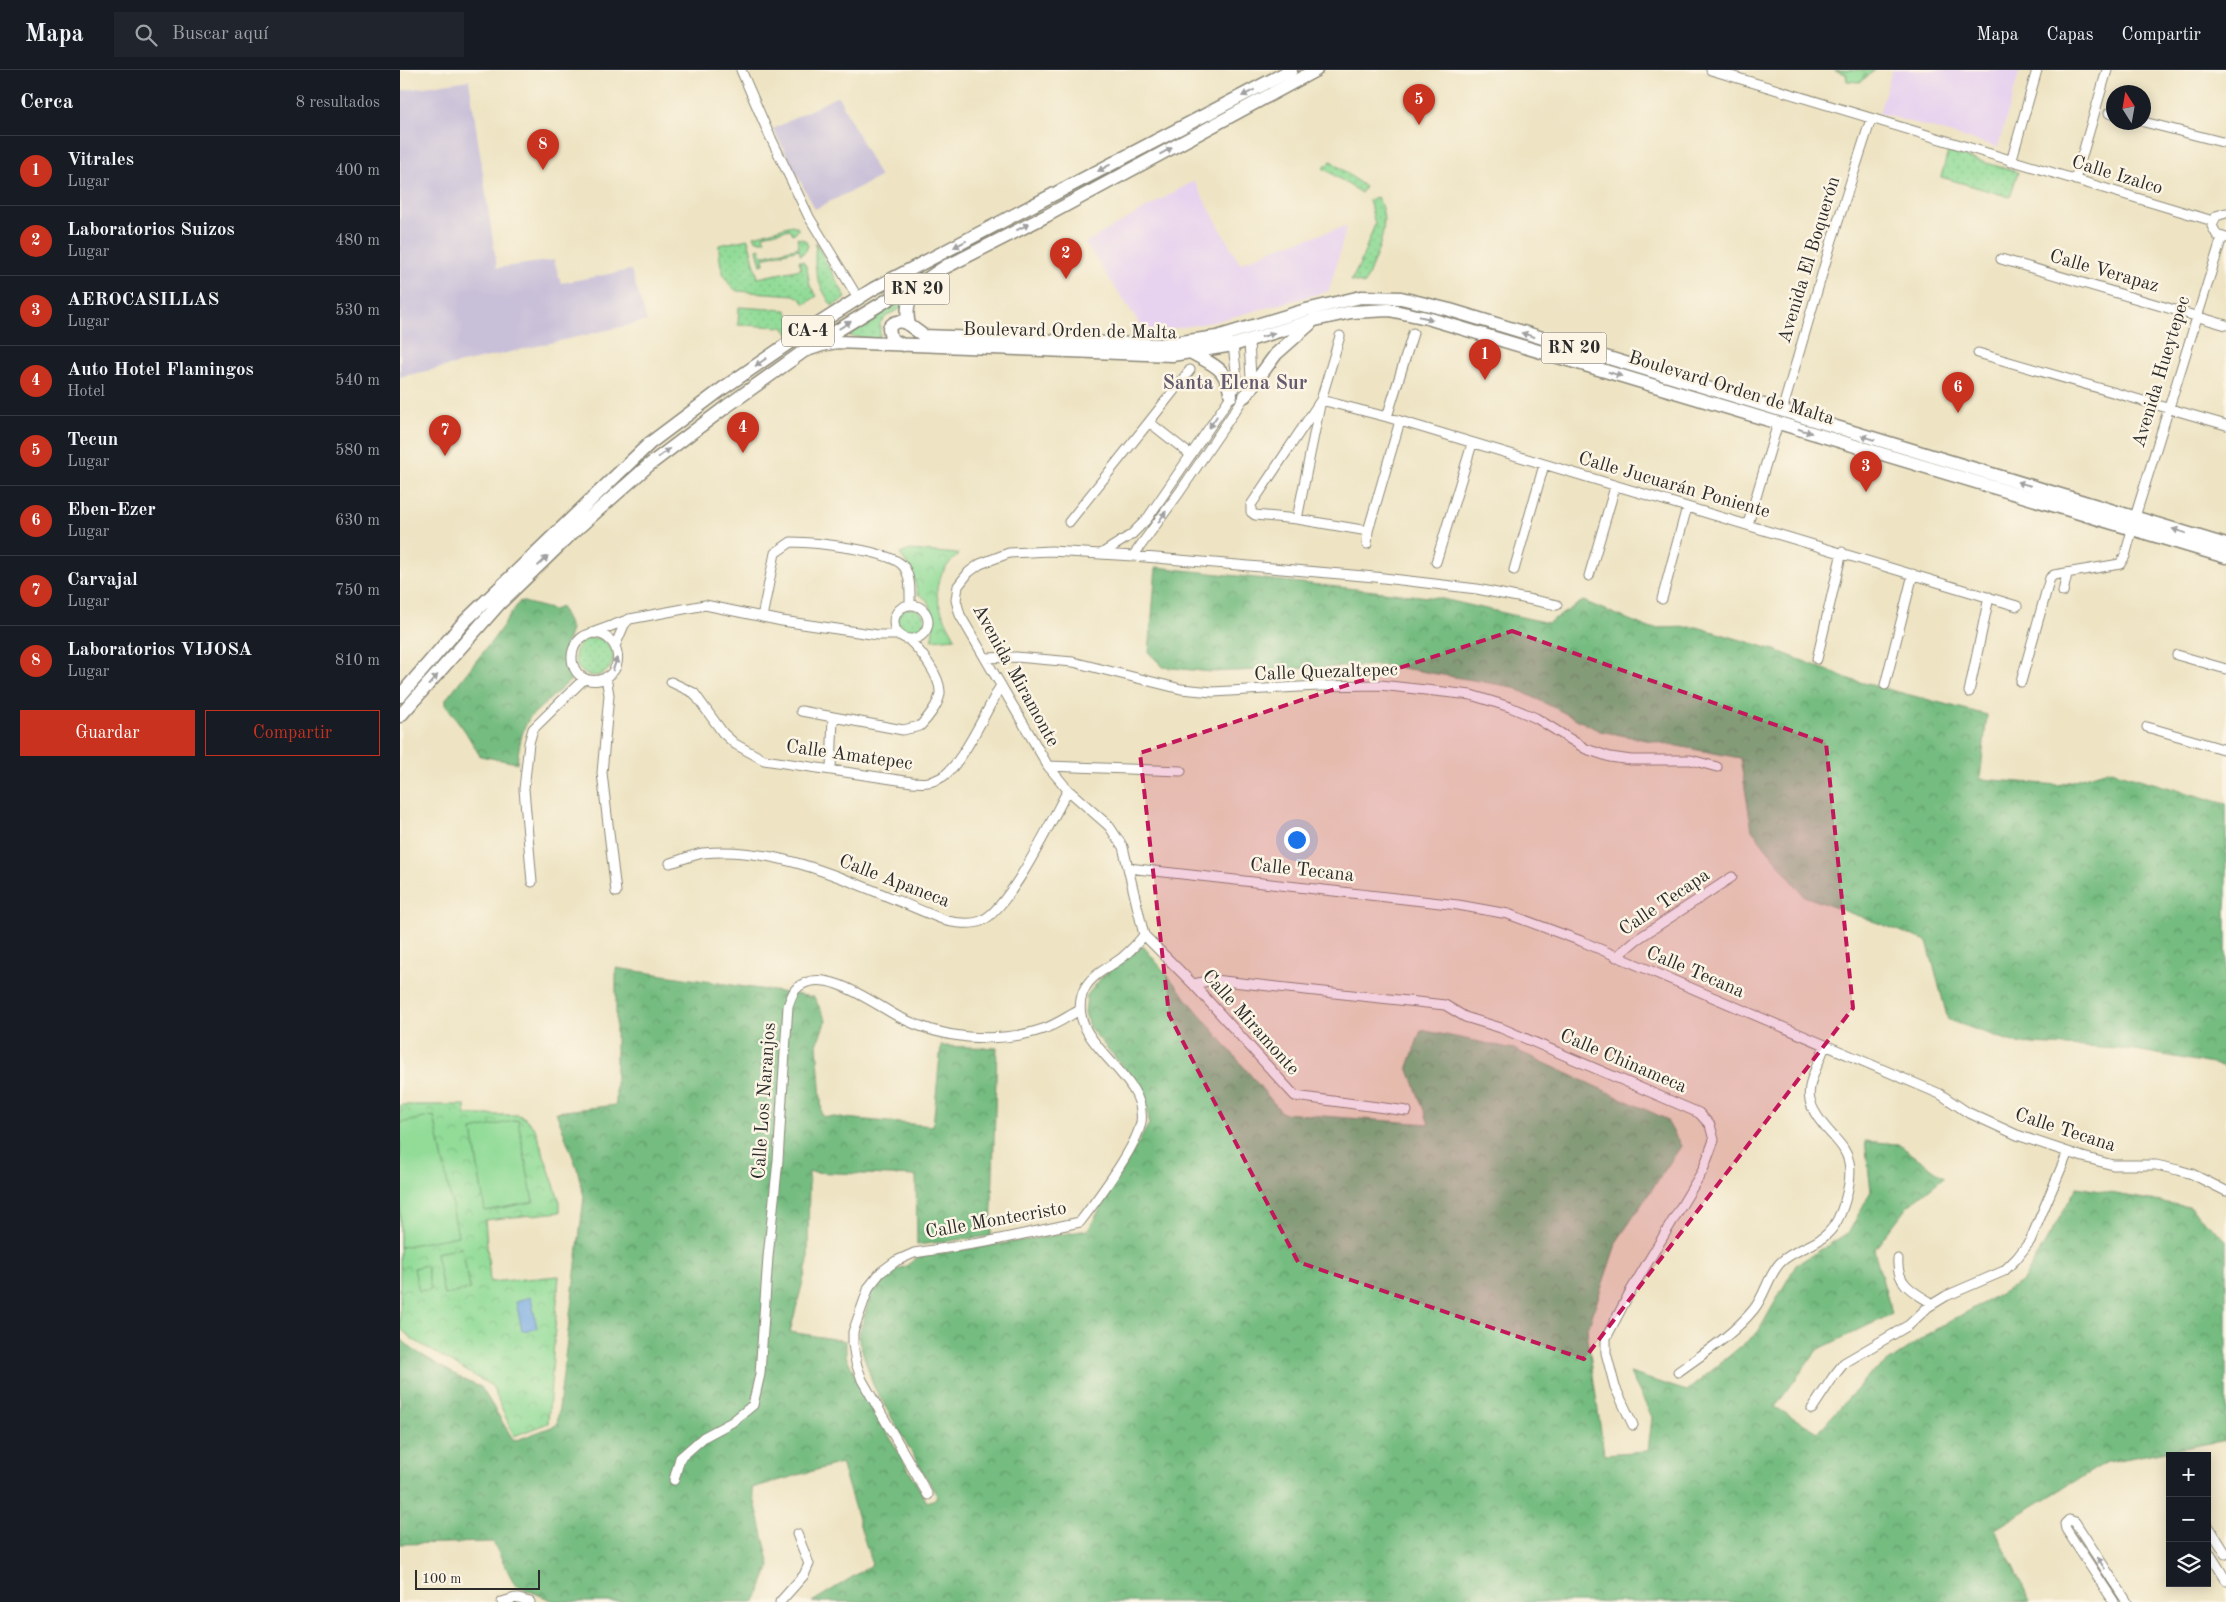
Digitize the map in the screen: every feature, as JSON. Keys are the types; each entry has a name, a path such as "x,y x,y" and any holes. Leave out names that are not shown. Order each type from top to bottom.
{"highway":[{"name":"CA-4","path":"400,696 464,622 650,443 722,389 858,298 1291,70"},
{"name":"CA-4","path":"400,716 499,604 649,465 726,406 804,351 901,290 1054,211 1316,70"},
{"name":"RN 20","path":"909,325 907,307 911,295 923,283 948,265"},
{"name":"Boulevard Orden de Malta","path":"909,325 918,334 930,338 1166,345 1217,337 1306,310 1361,297 1401,298 1458,313 1780,417"},
{"name":"Boulevard Orden de Malta","path":"804,351 837,342 1155,355 1192,353 1249,341 1315,320 1351,312 1389,310 1780,417 2134,523 2226,546"},
{"path":"1245,396 1276,354 1315,320"},
{"path":"906,346 893,341 888,330 892,324 900,321 909,325"},
{"path":"1192,353 1223,372 1231,396"},
{"name":"Boulevard Orden de Malta","path":"2134,523 2226,557"}],"street":[{"path":"741,70 768,132 809,217 858,298"},
{"name":"Calle Izalco","path":"1711,70 2011,162 2213,221"},
{"path":"2011,162 2038,70"},
{"path":"2074,180 2107,70"},
{"name":"Avenida El Boquerón","path":"1748,524 1871,119"},
{"path":"2151,124 2226,143"},
{"path":"2224,238 2215,233 2213,221 2219,214 2226,213"},
{"name":"Avenida Hueytepec","path":"2067,574 2120,564 2126,556 2134,523 2196,316 2224,238"},
{"name":"Calle Verapaz","path":"2001,259 2226,325"},
{"path":"1387,417 1413,333"},
{"path":"1297,519 1321,400 1340,336"},
{"path":"1133,556 1179,493 1245,396 1251,378 1249,341"},
{"path":"1102,554 1140,527 1231,396 1237,379 1233,345"},
{"path":"1978,353 2226,424"},
{"path":"1069,522 1190,370"},
{"path":"1321,400 1250,508 1251,513 1368,531"},
{"name":"Calle Jucuarán Poniente","path":"1321,400 1387,417 2017,606"},
{"path":"1367,544 1368,531 1400,421"},
{"path":"1149,422 1191,455"},
{"path":"1436,562 1472,444"},
{"path":"1514,570 1544,465"},
{"path":"1589,576 1615,486"},
{"path":"1662,599 1687,507"},
{"path":"762,617 775,553 791,542 882,554 898,560 907,573 910,605"},
{"name":"Avenida Miramonte","path":"1144,935 1123,847 1109,826 1068,790 1048,766 960,615 956,600 958,586 969,572 980,564 1009,553 1051,551 1133,556 1446,585 1557,605"},
{"path":"1817,659 1842,552"},
{"path":"1885,685 1913,574"},
{"path":"2021,682 2050,578 2054,575 2067,574 2063,592"},
{"path":"1969,692 1990,597"},
{"path":"593,634 606,636 615,646 618,654 617,663 613,671 602,679 582,677 572,664 572,650 580,639 630,619 705,605 762,617 878,635 899,635 909,640 922,652 938,683 940,692 938,700 920,726 903,730 801,711"},
{"path":"878,635 889,627 895,615 902,607 918,606 926,613 929,624 922,652"},
{"path":"895,615 894,626 899,635"},
{"path":"615,646 624,625 630,619"},
{"path":"909,640 920,637 927,629"},
{"path":"2177,655 2226,669"},
{"name":"Calle Quezaltepec","path":"985,658 1016,657 1073,662 1181,689 1213,692 1318,686 1380,685 1471,695 1510,707 1536,718 1586,749 1610,757 1631,760 1691,760 1717,767"},
{"path":"532,882 524,789 529,743 533,729 572,690 582,677"},
{"path":"602,679 609,695 602,773 616,892"},
{"name":"Calle Amatepec","path":"671,682 694,693 723,732 735,744 764,760 928,783 944,776 956,764 1001,685"},
{"path":"831,769 833,718"},
{"path":"2148,727 2226,750"},
{"path":"1048,766 1181,771"},
{"name":"Calle Apaneca","path":"670,863 701,854 725,852 769,857 808,866 947,921 963,923 981,921 1004,900 1030,860 1068,790"},
{"name":"Calle Tecana","path":"1128,868 1448,904 1508,914 1581,941 1940,1094 1966,1112 2017,1135 2113,1165 2156,1165 2178,1170 2192,1174 2226,1191"},
{"name":"Calle Tecapa","path":"1616,956 1659,924 1732,877"},
{"path":"1080,1010 1082,995 1096,974 1122,958 1144,935"},
{"name":"Calle Miramonte","path":"1144,935 1193,984 1295,1096 1407,1110"},
{"name":"Calle Chinameca","path":"1193,984 1214,980 1445,1005 1465,1017 1501,1028 1699,1113 1710,1125 1714,1140 1703,1170 1630,1292 1606,1338 1606,1353 1615,1387 1633,1425"},
{"name":"Calle Los Naranjos","path":"674,1480 680,1458 704,1437 732,1422 753,1405 760,1374 768,1257 778,1160 788,1006 795,990 808,982 830,981 852,990 900,1017 942,1032 966,1037 993,1038 1044,1029 1080,1010"},
{"name":"Calle Montecristo","path":"928,1495 862,1380 853,1344 856,1318 869,1287 881,1272 896,1261 914,1253 986,1242 1080,1222 1102,1194 1139,1131 1141,1120 1140,1107 1135,1093 1127,1081 1085,1028 1080,1010"},
{"path":"1678,1372 1729,1334 1753,1310 1778,1265 1789,1254 1828,1234 1838,1217 1847,1192 1849,1162 1844,1149 1813,1113 1808,1101 1808,1087 1825,1046"},
{"path":"1812,1408 1832,1377 1844,1363 1909,1325 1933,1304 2004,1270 2017,1258 2030,1241 2068,1152"},
{"path":"1898,1259 1897,1271 1904,1283 1912,1291 1933,1304"},
{"path":"2114,1602 2066,1529 2065,1524 2068,1520 2075,1522 2127,1602"},
{"path":"2211,1530 2226,1554"},
{"path":"780,1602 804,1575 809,1564 797,1534"},
{"path":"2211,1556 2226,1580"},
{"path":"502,1602 515,1598 530,1602"}],"highlighted area":[{"path":"1512,631 1826,743 1853,1008 1584,1359 1298,1262 1169,1015 1140,753"}],"shaded area":[{"path":"1892,70 2020,70 1998,147 1879,113"},
{"path":"469,80 497,268 554,260 561,283 631,270 647,321 400,377 400,91"},
{"path":"838,96 880,177 815,209 773,129"},
{"path":"1194,181 1240,264 1273,249 1347,226 1329,291 1213,322 1171,329 1144,330 1085,243"}],"green space":[{"path":"1834,70 1875,70 1860,82 1847,81 1846,74"},
{"path":"1948,152 2018,172 2010,197 1941,177"},
{"path":"1331,161 1365,187 1361,193 1323,168"},
{"path":"1377,197 1382,207 1384,218 1378,251 1365,284 1351,281 1360,264 1375,224 1369,200"},
{"path":"792,225 798,228 793,234 790,229 763,235 765,241 755,239 754,236"},
{"path":"797,238 805,240 808,246 805,252 800,255 799,249 763,258 764,264 761,265 757,249 760,248 762,256 799,247"},
{"path":"748,239 758,278 801,269 799,261 803,261 807,268 810,286 817,296 805,304 794,295 737,291 732,287 722,271 719,245"},
{"path":"816,243 846,298 832,306 817,276 815,262"},
{"path":"905,296 902,308 889,314 880,323 880,340 849,336 867,320"},
{"path":"739,307 786,310 797,330 789,335 783,327 738,325"},
{"path":"910,550 959,554 941,575 937,594 943,614 955,638 932,640 934,619 931,608 926,599 918,594 911,570 900,554"},
{"path":"1156,567 1438,598 1548,623 1583,601 1649,628 1697,627 1775,650 1852,680 1987,715 1980,779 2059,785 2108,770 2226,804 2226,1069 2223,1066 2136,1050 2016,1043 1948,1020 1927,941 1804,896 1752,830 1740,758 1600,731 1513,687 1385,665 1211,672 1163,667 1149,653"},
{"path":"520,601 554,610 561,607 571,629 563,655 565,664 573,678 530,717 522,733 517,763 480,756 446,705 446,699 495,637"},
{"path":"911,608 921,612 925,622 921,632 911,636 901,632 897,622 901,612"},
{"path":"594,638 607,644 613,657 607,670 594,676 581,670 575,657 581,644"},
{"path":"1143,946 1282,1113 1429,1124 1408,1067 1421,1030 1514,1049 1666,1119 1681,1146 1617,1241 1587,1331 1604,1454 1648,1451 1652,1417 1630,1373 1687,1391 1758,1332 1796,1265 1849,1232 1871,1191 1865,1141 1898,1144 1944,1177 1907,1207 1874,1250 1892,1314 1817,1350 1775,1407 1818,1432 1868,1376 1936,1329 2023,1281 2077,1187 2189,1207 2226,1240 2226,1440 2107,1462 1995,1529 2030,1602 812,1602 872,1565 841,1463 752,1488 770,1566 754,1602 556,1602 515,1585 493,1542 400,1544 400,1338 412,1349 466,1381 481,1387 514,1441 557,1425 584,1197 577,1168 556,1112 616,1105 616,968 814,997 826,1020 817,1043 822,1116 933,1126 941,1046 997,1048 991,1236 917,1245 916,1176 809,1172 808,1262 790,1332 846,1341 846,1356 859,1383 927,1502 935,1499 937,1496 874,1387 858,1338 872,1289 889,1272 906,1266 918,1257 1088,1230 1149,1124 1147,1103 1130,1075 1089,1027 1085,1012 1087,995 1103,976"},
{"path":"400,1105 465,1105 465,1115 518,1115 525,1118 535,1129 560,1202 560,1212 485,1220 490,1282 559,1276 548,1423 514,1436 492,1386 412,1339 400,1328"},
{"path":"434,1116 458,1236 400,1247 400,1123"},
{"path":"518,1120 533,1202 485,1211 472,1130"},
{"path":"462,1248 470,1289 444,1295 436,1253"},
{"path":"426,1265 431,1289 419,1291 414,1268"}],"water":[{"path":"531,1297 537,1328 522,1331 516,1301"}],"place":[{"name":"Tecun","path":"1419,125"},
{"name":"Laboratorios VIJOSA","path":"543,170"},
{"name":"Laboratorios Suizos","path":"1066,279"},
{"name":"Vitrales","path":"1485,380"},
{"name":"Eben-Ezer","path":"1958,413"},
{"name":"Auto Hotel Flamingos","path":"743,453"},
{"name":"Carvajal","path":"445,456"},
{"name":"AEROCASILLAS","path":"1866,492"}],"district":[{"name":"Santa Elena Sur","path":"1235,384"}]}
